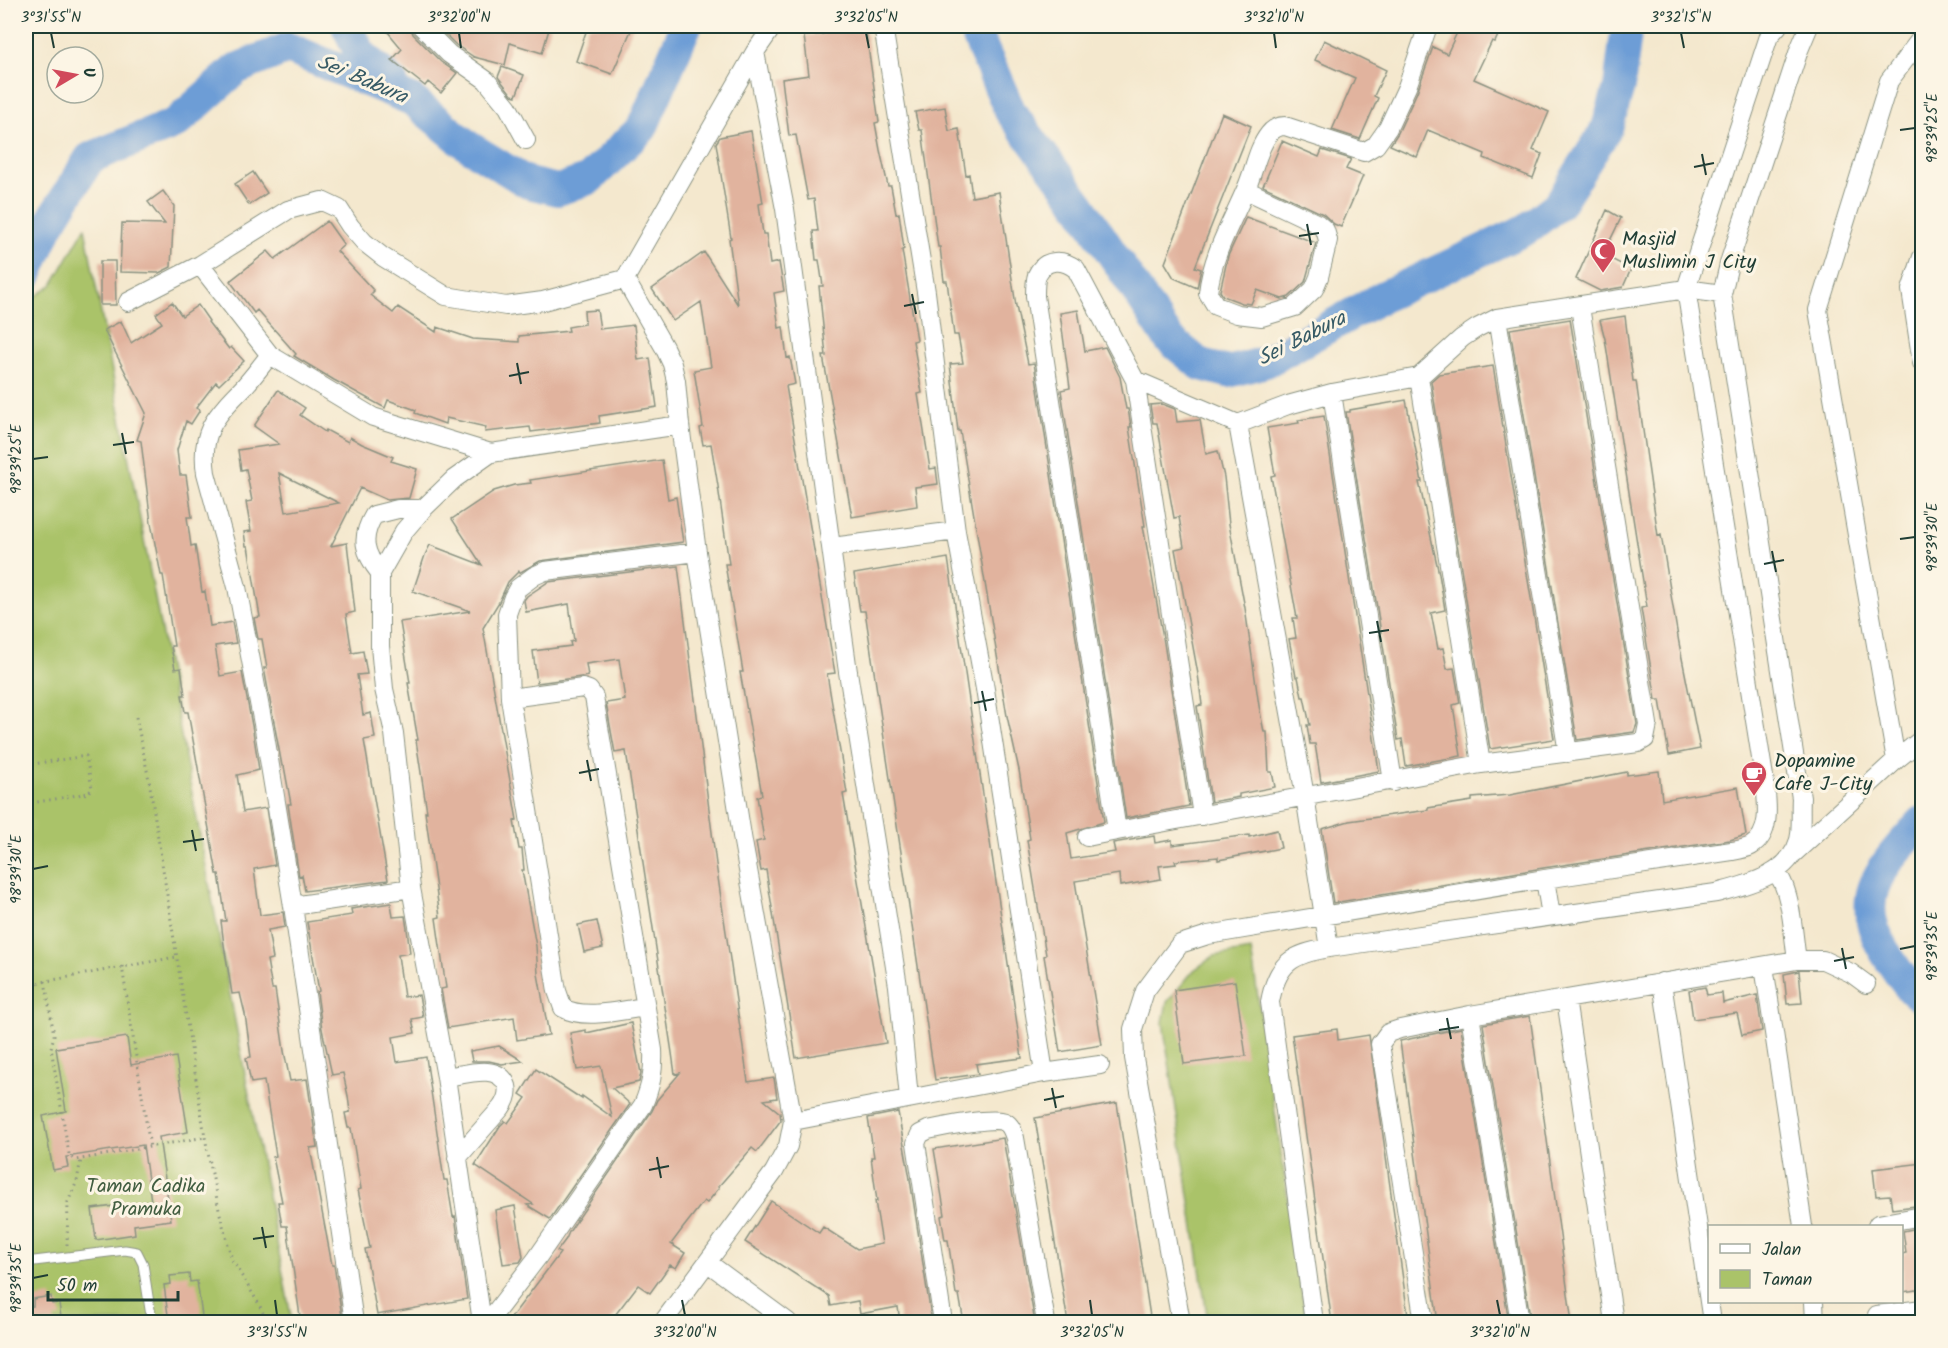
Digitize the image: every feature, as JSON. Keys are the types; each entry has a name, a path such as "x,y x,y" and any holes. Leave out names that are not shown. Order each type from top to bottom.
{"street":[{"path":"421,26 449,54 486,80 508,107 526,140"},
{"path":"128,302 200,265 288,210 322,201 339,209 364,242 382,257 446,297 506,306 543,301 625,279 754,52 773,26"},
{"path":"883,26 926,291 956,531 985,689 1044,1072"},
{"path":"1246,190 1318,224 1325,230 1328,240 1314,289 1295,307 1262,317 1237,314 1216,306 1208,293 1215,260 1270,131 1279,126 1298,129 1364,152 1376,145 1388,128 1407,87 1428,26"},
{"path":"1790,857 1799,840 1801,798 1722,294 1730,260 1809,26"},
{"path":"1181,1323 1134,1058 1133,1029 1145,991 1180,944 1208,935 1545,879 1732,851 1749,847 1760,837 1766,825 1767,796 1686,289 1774,31 1799,50"},
{"path":"1896,760 1818,310 1889,81 1923,37"},
{"path":"754,52 785,209 848,672 898,986 909,1098"},
{"path":"1698,252 1730,260"},
{"path":"1923,257 1911,290 1923,363"},
{"path":"1117,831 1035,296 1036,276 1050,262 1067,262 1076,269 1135,380 1202,816"},
{"path":"200,265 270,355 373,417 491,453 680,425"},
{"path":"625,279 672,364 676,381 697,552 743,842 793,1121 788,1146 774,1172 663,1323"},
{"path":"1135,380 1238,424 1288,405 1332,393 1419,377 1462,338 1497,318 1686,289 1722,294"},
{"path":"1087,837 1481,764 1638,743 1645,739 1648,724 1580,307"},
{"path":"1497,318 1568,753"},
{"path":"270,355 214,418 207,434 204,459 237,587 264,729 293,906 354,1323"},
{"path":"1419,377 1481,764"},
{"path":"1332,393 1393,782"},
{"path":"1238,424 1305,796 1329,948"},
{"path":"482,1323 446,1077 411,888 394,733 384,689 380,646 380,573 404,531 423,509 454,479 491,453"},
{"path":"380,573 371,562 366,543 365,530 374,516 398,509 423,509"},
{"path":"832,547 956,531"},
{"path":"645,1007 585,1014 571,1012 563,1008 557,991 510,698 507,614 518,588 545,571 697,552"},
{"path":"1735,594 1767,588"},
{"path":"488,1323 537,1258 643,1105 651,1088 654,1072 653,1050 594,697 589,690 583,688 510,698"},
{"path":"1314,1323 1270,1002 1273,985 1288,961 1300,954 1329,948 1716,892 1748,885 1775,872 1896,760 1923,739"},
{"path":"1775,872 1783,883 1786,893 1797,960"},
{"path":"1545,879 1551,916"},
{"path":"293,906 411,888"},
{"path":"1424,1323 1381,1052 1380,1030 1388,1033 1470,1015 1797,960 1823,960 1851,973 1866,984"},
{"path":"1764,966 1803,1225"},
{"path":"1662,982 1708,1296"},
{"path":"1566,999 1614,1323"},
{"path":"1470,1015 1520,1323"},
{"path":"793,1121 1044,1072 1100,1065"},
{"path":"446,1077 486,1071 494,1072 506,1083 508,1092 501,1108 457,1158"},
{"path":"943,1323 916,1143 920,1134 928,1130 993,1119 1005,1122 1011,1127 1016,1138 1046,1323"},
{"path":"1878,1225 1888,1221 1923,1216"},
{"path":"708,1263 788,1323"},
{"path":"1709,1303 1712,1323"},
{"path":"1814,1303 1815,1323"},
{"path":"1876,1313 1923,1309"}],"lane":[{"path":"26,1262 125,1250 137,1252 143,1264 151,1316"}],"path":[{"path":"135,717 149,780 205,1137 219,1210 232,1260 259,1304 267,1323"},
{"path":"26,765 86,756 92,788 89,793 26,804"},
{"path":"26,985 176,957"},
{"path":"122,966 150,1147"},
{"path":"45,981 54,1035 51,1048 69,1154 72,1158 81,1159 205,1137"},
{"path":"67,1256 68,1202 77,1181 81,1159"},
{"path":"26,1317 26,1323"}],"green space":[{"name":"Taman Cadika Pramuka","path":"85,228 292,1322 26,1322 26,303 52,285"},
{"path":"1251,950 1306,1322 1208,1322 1163,1022 1167,1002 1194,970 1214,956"}],"building":[{"path":"383,26 410,26 413,34 441,62 457,73 441,93 428,82 425,86 392,60 402,49"},
{"path":"446,26 550,26 542,53 510,43 505,65 474,57 445,34"},
{"path":"588,26 633,26 612,74 576,61"},
{"path":"822,26 865,26 879,122 875,123 888,186 891,186 896,214 899,213 904,249 902,250 917,340 913,341 922,393 918,394 930,469 936,468 938,484 915,487 917,506 852,517 823,356 826,356 819,286 823,286 819,260 816,260 813,231 818,231 814,199 808,200 796,135 789,136 782,79 809,75 804,36 823,34"},
{"path":"1460,26 1502,26 1495,42 1492,41 1474,79 1549,112 1533,150 1542,154 1533,178 1484,158 1485,154 1428,130 1417,157 1390,145 1417,92 1433,47 1447,54"},
{"path":"1324,40 1386,70 1374,96 1378,98 1360,139 1332,130 1355,78 1315,60"},
{"path":"502,67 524,75 516,96 512,95 498,77"},
{"path":"945,107 949,131 959,129 972,197 999,192 1016,306 1028,364 1034,363 1104,822 1067,833 1071,859 1115,852 1113,843 1154,836 1155,843 1172,840 1172,845 1249,835 1249,837 1277,830 1281,848 1218,860 1218,857 1175,861 1176,864 1159,866 1161,879 1120,886 1119,874 1075,881 1102,1045 1060,1052 1027,840 1030,839 1019,770 1007,716 960,431 958,431 950,364 963,363 958,335 954,335 947,281 944,281 940,247 938,247 922,130 919,130 915,112"},
{"path":"1222,113 1251,126 1195,267 1201,269 1197,288 1174,278 1165,263"},
{"path":"751,131 763,203 759,204 763,234 766,234 770,264 779,262 784,291 774,293 779,328 783,327 787,358 790,357 795,384 786,386 835,673 827,674 847,793 843,794 886,1043 796,1058 766,870 761,871 756,842 764,840 757,796 762,795 740,672 743,672 725,564 729,564 718,486 711,444 703,445 700,428 703,427 694,370 711,367 701,302 673,321 652,289 704,252 738,305 729,239 731,238 716,143 720,137"},
{"path":"1282,141 1319,157 1322,150 1351,159 1346,169 1363,176 1341,227 1323,214 1263,186"},
{"path":"253,172 267,193 249,205 235,184"},
{"path":"163,191 174,206 171,267 159,273 120,272 122,223 165,224 148,202"},
{"name":"Masjid Muslimin J City","path":"1607,210 1621,218 1603,255 1631,269 1623,287 1600,291 1576,279"},
{"path":"1246,217 1316,243 1305,282 1289,297 1282,299 1257,290 1251,304 1223,296 1220,291 1228,256"},
{"path":"327,221 344,245 337,251 374,291 370,295 393,313 398,307 436,332 437,327 473,339 519,342 519,336 569,331 568,327 585,324 584,311 597,310 600,329 634,325 638,360 650,358 657,407 599,416 600,423 531,432 530,427 485,432 486,427 446,418 445,424 388,400 385,408 334,380 294,356 296,354 257,310 254,313 230,281 268,251 275,259"},
{"path":"100,261 115,261 116,305 100,305"},
{"path":"172,302 182,316 198,305 229,349 231,347 244,361 219,385 216,382 196,408 200,410 191,424 186,421 177,450 180,475 186,475 192,517 187,517 191,546 195,545 210,626 232,622 236,643 215,646 220,676 242,672 259,770 237,775 243,812 266,808 275,865 254,869 260,915 283,912 285,927 268,930 273,959 267,960 272,989 275,989 290,1081 307,1079 317,1147 310,1148 332,1265 334,1265 343,1323 301,1323 287,1226 282,1226 278,1202 282,1202 273,1157 276,1156 264,1081 251,1083 246,1058 251,1057 245,1014 240,993 232,994 221,921 226,921 219,874 217,874 188,712 185,712 181,668 175,669 171,646 174,646 163,575 161,575 151,523 141,441 137,440 146,413 104,330 121,321 131,343 162,323 156,314"},
{"path":"1078,310 1085,351 1105,347 1120,377 1126,409 1128,409 1145,526 1143,526 1189,806 1126,818 1061,390 1070,388 1060,313"},
{"path":"1625,316 1658,536 1661,535 1700,749 1669,755 1660,700 1656,700 1641,608 1647,607 1605,339 1600,320"},
{"path":"1570,319 1637,724 1634,732 1577,740 1510,329"},
{"path":"1493,366 1554,739 1490,749 1431,381 1439,374"},
{"path":"278,390 305,408 300,415 325,432 326,430 348,442 350,437 393,457 391,461 417,469 409,498 387,500 360,488 331,546 347,543 355,612 346,614 352,653 363,651 367,674 357,675 363,715 371,713 375,738 364,740 388,880 305,891 302,875 299,876 288,804 291,804 264,668 267,668 262,639 258,639 254,618 260,617 244,532 251,531 246,502 252,501 246,469 241,470 238,450 279,444 254,426","holes":["279,473 339,503 286,512"]},
{"path":"1406,400 1422,482 1419,482 1445,610 1431,613 1438,649 1443,648 1447,669 1454,668 1460,703 1453,705 1461,756 1406,766 1402,739 1398,740 1346,412"},
{"path":"1162,404 1175,409 1177,422 1200,420 1206,454 1218,451 1259,706 1264,732 1267,732 1269,772 1272,772 1275,787 1211,802 1197,706 1202,705 1198,674 1175,549 1184,547 1179,517 1174,518 1157,423 1153,423 1150,405"},
{"path":"1324,416 1379,771 1321,782 1315,744 1310,744 1307,725 1310,725 1304,697 1302,697 1298,677 1296,677 1289,639 1296,638 1293,618 1297,618 1271,476 1275,475 1267,428"},
{"path":"662,460 668,499 676,497 683,542 540,561 519,573 519,571 508,582 483,628 517,820 514,821 519,849 522,849 524,870 522,870 549,1035 517,1040 514,1017 448,1028 441,989 446,988 436,918 440,917 416,740 418,740 400,622 470,611 413,591 425,555 430,545 482,565 452,519 494,491 531,483 530,480"},
{"path":"948,558 1022,1058 976,1064 978,1074 935,1080 865,611 860,611 854,574"},
{"path":"678,566 716,864 748,1082 774,1078 777,1098 764,1100 780,1113 781,1120 757,1152 752,1148 707,1203 704,1201 683,1228 671,1244 685,1253 676,1268 670,1265 650,1293 638,1285 609,1323 507,1323 560,1253 557,1251 569,1232 652,1111 657,1100 680,1073 675,1074 626,751 615,753 606,703 625,700 619,659 586,664 588,676 537,683 533,651 571,646 570,642 574,641 569,604 526,612 524,600 548,582"},
{"path":"1659,771 1662,800 1738,787 1746,835 1730,840 1333,903 1322,829 1349,821 1428,810 1428,808 1472,801 1472,798 1510,795 1627,772 1627,775"},
{"path":"391,903 393,917 405,916 407,929 410,953 398,955 404,997 419,995 423,1017 412,1019 415,1033 393,1037 397,1062 426,1057 444,1180 447,1180 453,1217 455,1216 467,1299 377,1315 365,1249 370,1248 358,1190 361,1189 351,1128 348,1128 345,1113 350,1112 348,1096 343,1073 332,1075 322,1029 317,992 319,991 307,922 352,915 351,909"},
{"path":"597,921 603,948 584,952 578,925"},
{"path":"1799,971 1802,1003 1787,1004 1784,974"},
{"path":"1235,981 1246,1056 1184,1064 1174,990"},
{"path":"1705,987 1707,995 1722,993 1723,1003 1757,995 1762,1031 1742,1035 1737,1013 1693,1019 1689,990"},
{"path":"1530,1016 1572,1323 1531,1323 1483,1024"},
{"path":"631,1023 641,1073 639,1082 612,1088 630,1104 550,1219 527,1205 533,1204 475,1165 500,1126 505,1121 508,1123 526,1098 520,1094 536,1069 612,1117 601,1066 577,1070 570,1033 586,1030 586,1033"},
{"path":"1461,1028 1509,1323 1438,1323 1400,1041"},
{"path":"1337,1029 1338,1040 1369,1035 1409,1323 1332,1323 1292,1035"},
{"path":"127,1037 131,1065 176,1057 188,1132 159,1137 171,1220 134,1225 135,1234 96,1240 92,1209 151,1201 143,1145 66,1157 68,1167 53,1170 43,1116 66,1111 56,1048"},
{"path":"499,1046 523,1061 502,1064 472,1061 470,1051"},
{"path":"1117,1103 1151,1323 1068,1323 1035,1118"},
{"path":"898,1112 932,1323 900,1323 898,1307 860,1314 858,1301 831,1306 829,1296 745,1242 771,1201 819,1233 823,1227 857,1249 882,1244 875,1201 877,1201 871,1157 874,1157 868,1118"},
{"path":"1003,1138 1035,1323 1000,1323 1000,1319 981,1323 964,1323 959,1294 956,1294 948,1240 945,1240 941,1216 945,1215 934,1149"},
{"path":"1923,1163 1923,1205 1892,1209 1890,1195 1876,1196 1873,1169"},
{"path":"515,1206 523,1257 520,1262 503,1264 495,1210"},
{"path":"1923,1227 1923,1289 1903,1292 1903,1254 1906,1253 1903,1231"},
{"path":"189,1274 190,1282 197,1281 203,1323 169,1323 164,1285 171,1284 170,1276"},
{"path":"51,1296 52,1304 59,1303 61,1317 54,1318 55,1322 30,1322 27,1307 33,1306 33,1299"}],"waterway":[{"path":"347,26 360,53 392,82"},
{"name":"Sei Babura","path":"26,277 48,226 90,158 176,123 236,69 288,48 412,100 468,146 528,183 558,190 589,179 642,128 686,26"},
{"name":"Sei Babura","path":"973,26 1010,111 1079,204 1169,339 1201,365 1228,372 1266,362 1384,296 1527,229 1559,204 1607,128 1619,87 1627,26"},
{"name":"Sei Babura","path":"1922,822 1882,870 1874,885 1871,902 1871,919 1878,938 1901,976 1922,998"}],"place":[{"name":"Masjid Muslimin J City","path":"1603,274"},
{"name":"Dopamine Cafe J-City","path":"1754,797"}]}
